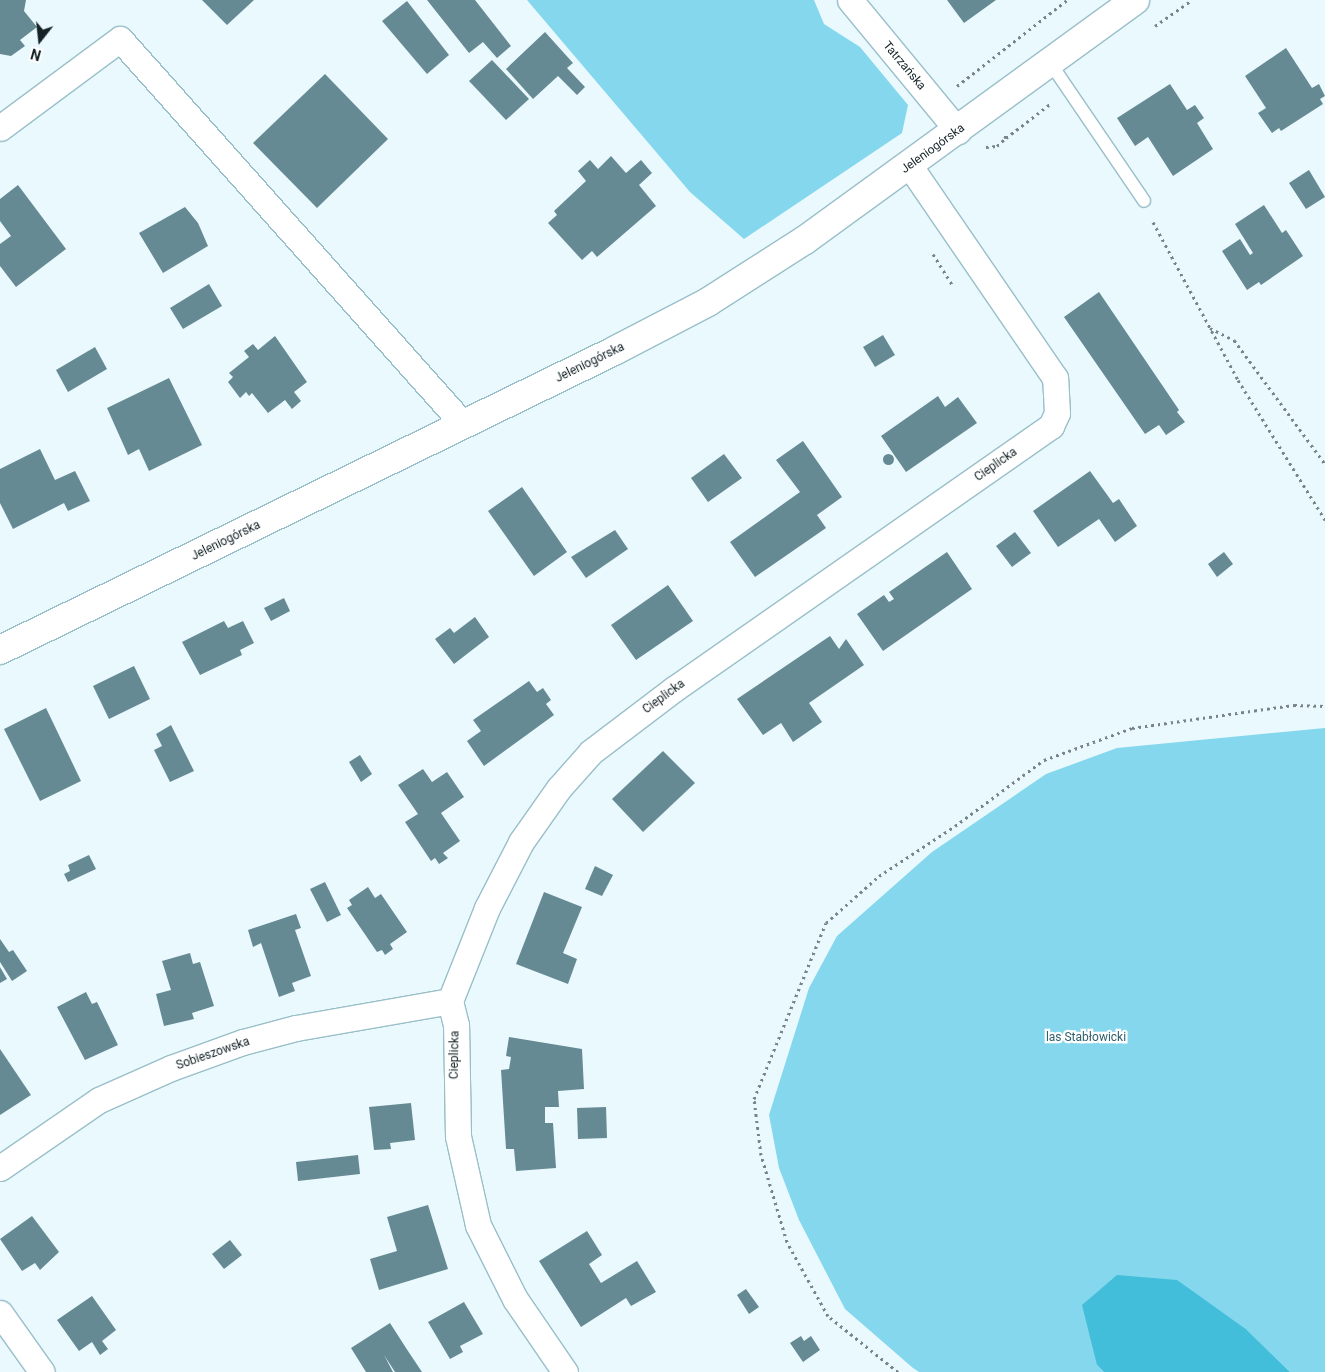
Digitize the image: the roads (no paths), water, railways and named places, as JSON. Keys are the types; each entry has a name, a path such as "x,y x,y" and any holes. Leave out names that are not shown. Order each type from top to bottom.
{"street":[{"name":"Tatrzańska","path":"850,0 958,131"},
{"name":"Jeleniogórska","path":"0,650 708,302 805,240 910,166 1049,61 1135,0"},
{"path":"0,128 120,39 463,424"},
{"name":"Cieplicka","path":"565,1372 515,1299 478,1225 458,1136 456,1026 450,1001 487,908 521,842 559,788 591,752 674,689 1051,426 1057,413 1055,378 910,166"},
{"name":"Sobieszowska","path":"0,1168 99,1100 172,1068 243,1042 296,1028 450,1001"},
{"path":"0,1313 42,1372"}],"lane":[{"path":"1049,61 1144,201"}],"park label":[{"name":"las Stabłowicki","path":"1086,1038"}]}
